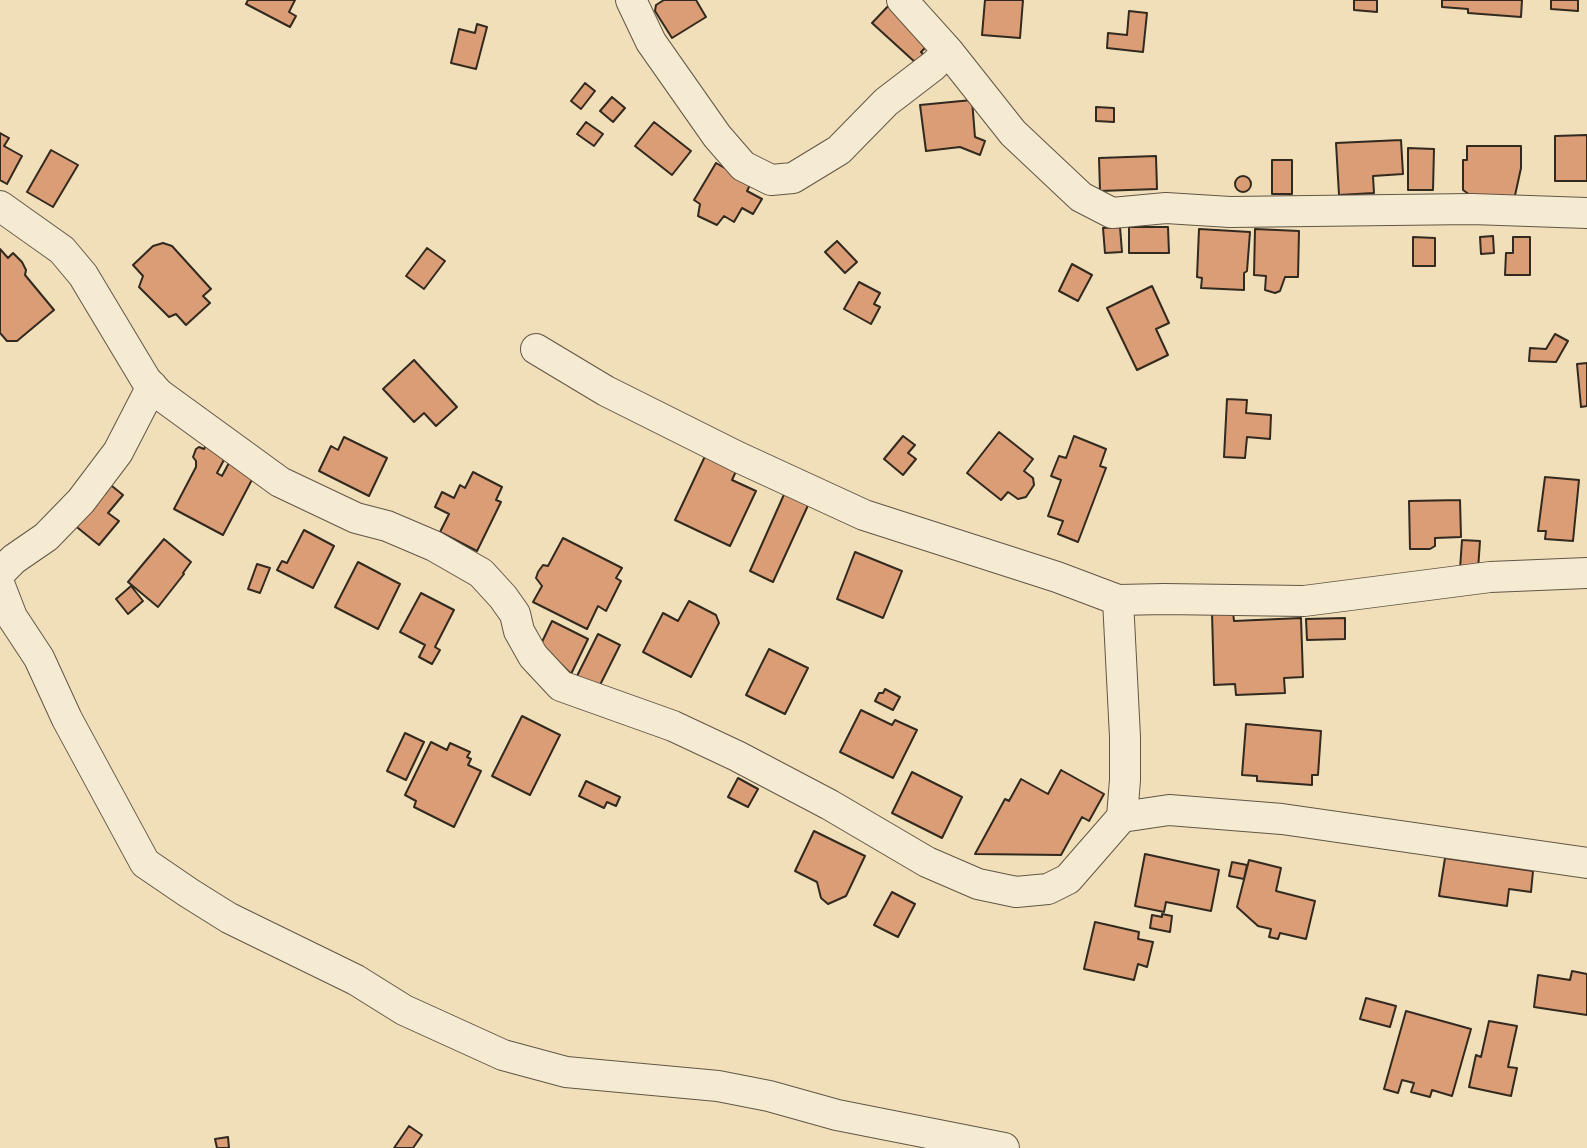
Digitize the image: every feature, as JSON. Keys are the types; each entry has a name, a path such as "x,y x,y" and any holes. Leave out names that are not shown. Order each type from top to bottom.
{"street":[{"path":"631,0 652,42 717,136 743,166 771,180 793,178 839,150 886,102 948,51"},
{"path":"902,0 948,51 1013,133 1081,197 1112,213 1166,208 1230,212 1472,209 1587,213"},
{"path":"0,206 62,250 83,275 159,394 280,482 356,518 387,526 434,546 481,573 515,614 519,631 533,656 561,686 673,726 737,756 830,805 927,862 978,884 1016,892 1048,889 1068,879 1122,817 1125,737 1118,600"},
{"path":"536,349 606,391 738,457 864,515 1118,600 1304,601 1490,577 1587,573"},
{"path":"0,573 14,559 46,537 81,501 118,452 152,386"},
{"path":"0,586 12,617 39,658 67,719 145,863 229,918 356,979 404,1010 503,1055 566,1072 675,1081 769,1096 837,1115 1004,1148"},
{"path":"1122,817 1169,810 1282,819 1587,863"}],"building":[{"path":"248,0 295,0 289,12 296,16 290,27 246,4"},
{"path":"664,0 696,0 706,17 672,38 655,11 656,5"},
{"path":"985,0 1023,0 1020,38 982,35"},
{"path":"1354,0 1377,0 1377,12 1354,10"},
{"path":"1442,0 1522,0 1521,17 1468,13 1468,9 1442,7"},
{"path":"1551,0 1578,0 1578,11 1551,9"},
{"path":"892,2 933,40 921,52 925,56 917,64 872,23"},
{"path":"1129,11 1147,13 1143,52 1107,48 1108,33 1127,35"},
{"path":"477,24 487,27 476,69 451,63 459,29 475,33"},
{"path":"585,83 595,91 581,109 571,101"},
{"path":"612,97 625,108 613,122 600,111"},
{"path":"972,100 975,137 985,141 980,155 960,147 926,151 920,105"},
{"path":"1096,107 1114,108 1114,122 1096,121"},
{"path":"586,122 603,134 594,146 577,134"},
{"path":"654,122 691,151 672,175 635,146"},
{"path":"0,133 9,138 4,146 22,156 7,184 0,180"},
{"path":"1587,135 1587,181 1555,181 1555,136"},
{"path":"1401,140 1403,174 1373,176 1374,193 1339,195 1336,143"},
{"path":"1467,146 1521,146 1521,168 1514,200 1470,195 1463,190 1463,160 1467,160"},
{"path":"1408,148 1434,149 1433,190 1408,190"},
{"path":"51,150 78,165 53,207 27,192"},
{"path":"1156,156 1157,189 1100,191 1099,158"},
{"path":"1272,160 1292,160 1292,194 1272,194"},
{"path":"716,163 751,183 747,191 762,199 753,214 742,208 734,222 724,216 717,225 698,216 700,204 694,200"},
{"path":"1243,176 1251,184 1243,192 1235,184"},
{"path":"1120,227 1122,252 1105,253 1103,228"},
{"path":"1129,227 1168,227 1169,253 1129,253"},
{"path":"1199,229 1250,232 1244,290 1201,288 1202,278 1197,277"},
{"path":"1255,229 1299,231 1298,277 1285,277 1280,291 1275,293 1265,290 1266,276 1254,275"},
{"path":"1493,236 1494,253 1481,254 1480,237"},
{"path":"1413,237 1435,238 1435,266 1413,266"},
{"path":"1513,237 1530,237 1530,275 1505,275 1506,253 1513,253"},
{"path":"837,241 857,262 845,273 825,252"},
{"path":"163,243 172,246 211,289 203,296 210,303 186,325 176,314 169,317 139,287 143,276 133,265 153,246"},
{"path":"427,248 445,261 424,289 406,276"},
{"path":"0,249 8,258 13,253 22,262 25,275 54,310 17,341 7,341 0,333"},
{"path":"1072,264 1092,275 1078,301 1059,291"},
{"path":"859,282 880,293 874,304 880,307 871,324 844,309"},
{"path":"1152,286 1169,323 1156,329 1168,355 1137,370 1107,308"},
{"path":"1555,334 1568,341 1556,362 1529,361 1530,348 1546,349"},
{"path":"414,360 457,407 436,426 424,413 414,422 383,389"},
{"path":"1587,363 1587,406 1581,407 1577,364"},
{"path":"1227,399 1247,400 1246,413 1271,415 1270,439 1247,437 1245,458 1224,457"},
{"path":"999,432 1033,459 1024,471 1033,478 1034,485 1026,497 1018,499 1008,492 1001,500 967,473"},
{"path":"903,436 915,445 908,453 916,459 903,475 884,459"},
{"path":"1074,436 1106,449 1100,466 1106,468 1078,542 1058,534 1063,521 1048,516 1061,480 1051,476 1059,456 1066,458"},
{"path":"344,437 387,458 369,496 319,471 331,446 338,450"},
{"path":"206,445 226,456 217,473 222,476 231,459 256,472 223,535 174,509 196,467 193,457 196,449 204,449"},
{"path":"707,452 738,467 732,480 756,491 730,546 675,520"},
{"path":"473,472 502,487 496,500 501,502 477,551 440,532 449,514 435,507 442,492 454,498 460,485 465,488"},
{"path":"1545,477 1579,480 1573,541 1545,539 1546,531 1538,531"},
{"path":"107,482 123,495 108,513 119,521 99,545 73,524"},
{"path":"786,490 810,501 773,582 750,571"},
{"path":"1460,500 1461,537 1435,538 1435,546 1430,549 1410,549 1409,501"},
{"path":"304,530 334,546 313,588 277,570 282,561 287,563"},
{"path":"563,538 622,568 616,578 621,581 606,611 598,606 587,629 533,602 542,586 536,578 538,572 543,565 548,566"},
{"path":"164,539 191,562 158,607 128,582"},
{"path":"1462,540 1480,541 1478,570 1460,569"},
{"path":"855,552 902,571 883,618 837,599"},
{"path":"358,562 400,584 378,629 335,607"},
{"path":"257,564 270,568 260,593 248,589"},
{"path":"131,586 143,601 128,614 116,599"},
{"path":"421,593 454,610 435,647 440,650 432,664 419,657 425,645 400,632"},
{"path":"689,601 716,615 719,623 691,677 643,652 663,613 678,621"},
{"path":"1233,612 1234,621 1301,618 1303,677 1284,678 1285,693 1236,695 1235,684 1214,685 1212,613"},
{"path":"1345,618 1345,639 1307,640 1306,619"},
{"path":"552,621 588,639 571,674 541,644"},
{"path":"598,634 620,645 599,687 577,676"},
{"path":"769,649 808,668 785,714 746,695"},
{"path":"885,689 900,697 893,710 875,701"},
{"path":"861,710 892,725 895,720 917,730 893,778 840,752"},
{"path":"522,716 560,735 530,795 492,776"},
{"path":"1246,724 1321,731 1318,775 1312,775 1312,785 1257,781 1257,776 1242,775"},
{"path":"405,733 424,742 406,780 387,771"},
{"path":"431,742 447,750 450,743 470,752 467,757 471,759 468,765 481,771 454,827 414,807 416,801 405,795"},
{"path":"1061,770 1104,794 1089,821 1082,817 1061,855 975,854 1005,799 1009,801 1021,779 1048,794"},
{"path":"912,772 962,797 942,838 892,813"},
{"path":"738,778 758,789 748,807 728,797"},
{"path":"586,781 620,797 616,806 607,802 604,808 579,796"},
{"path":"814,831 865,856 846,896 828,904 821,898 817,882 795,871"},
{"path":"1145,854 1219,870 1211,911 1166,902 1164,912 1135,906"},
{"path":"1445,858 1533,871 1531,892 1509,889 1507,906 1439,896"},
{"path":"1249,860 1281,868 1276,891 1315,901 1306,939 1280,933 1278,939 1269,937 1271,929 1258,926 1237,907"},
{"path":"1232,862 1247,865 1244,879 1229,876"},
{"path":"892,892 915,904 898,937 874,925"},
{"path":"1162,914 1172,916 1170,932 1150,928 1152,915 1162,917"},
{"path":"1095,922 1139,932 1138,939 1153,942 1147,967 1138,964 1134,980 1084,969"},
{"path":"1572,971 1587,974 1587,1015 1534,1007 1538,975 1570,980"},
{"path":"1366,998 1396,1006 1390,1027 1360,1019"},
{"path":"1406,1011 1471,1029 1452,1096 1432,1090 1430,1097 1411,1092 1414,1083 1402,1080 1398,1093 1384,1089"},
{"path":"1489,1021 1517,1026 1508,1067 1517,1068 1511,1096 1469,1087 1476,1055 1481,1057"},
{"path":"409,1126 422,1135 413,1148 394,1148"},
{"path":"228,1137 229,1148 217,1148 215,1139"}]}
